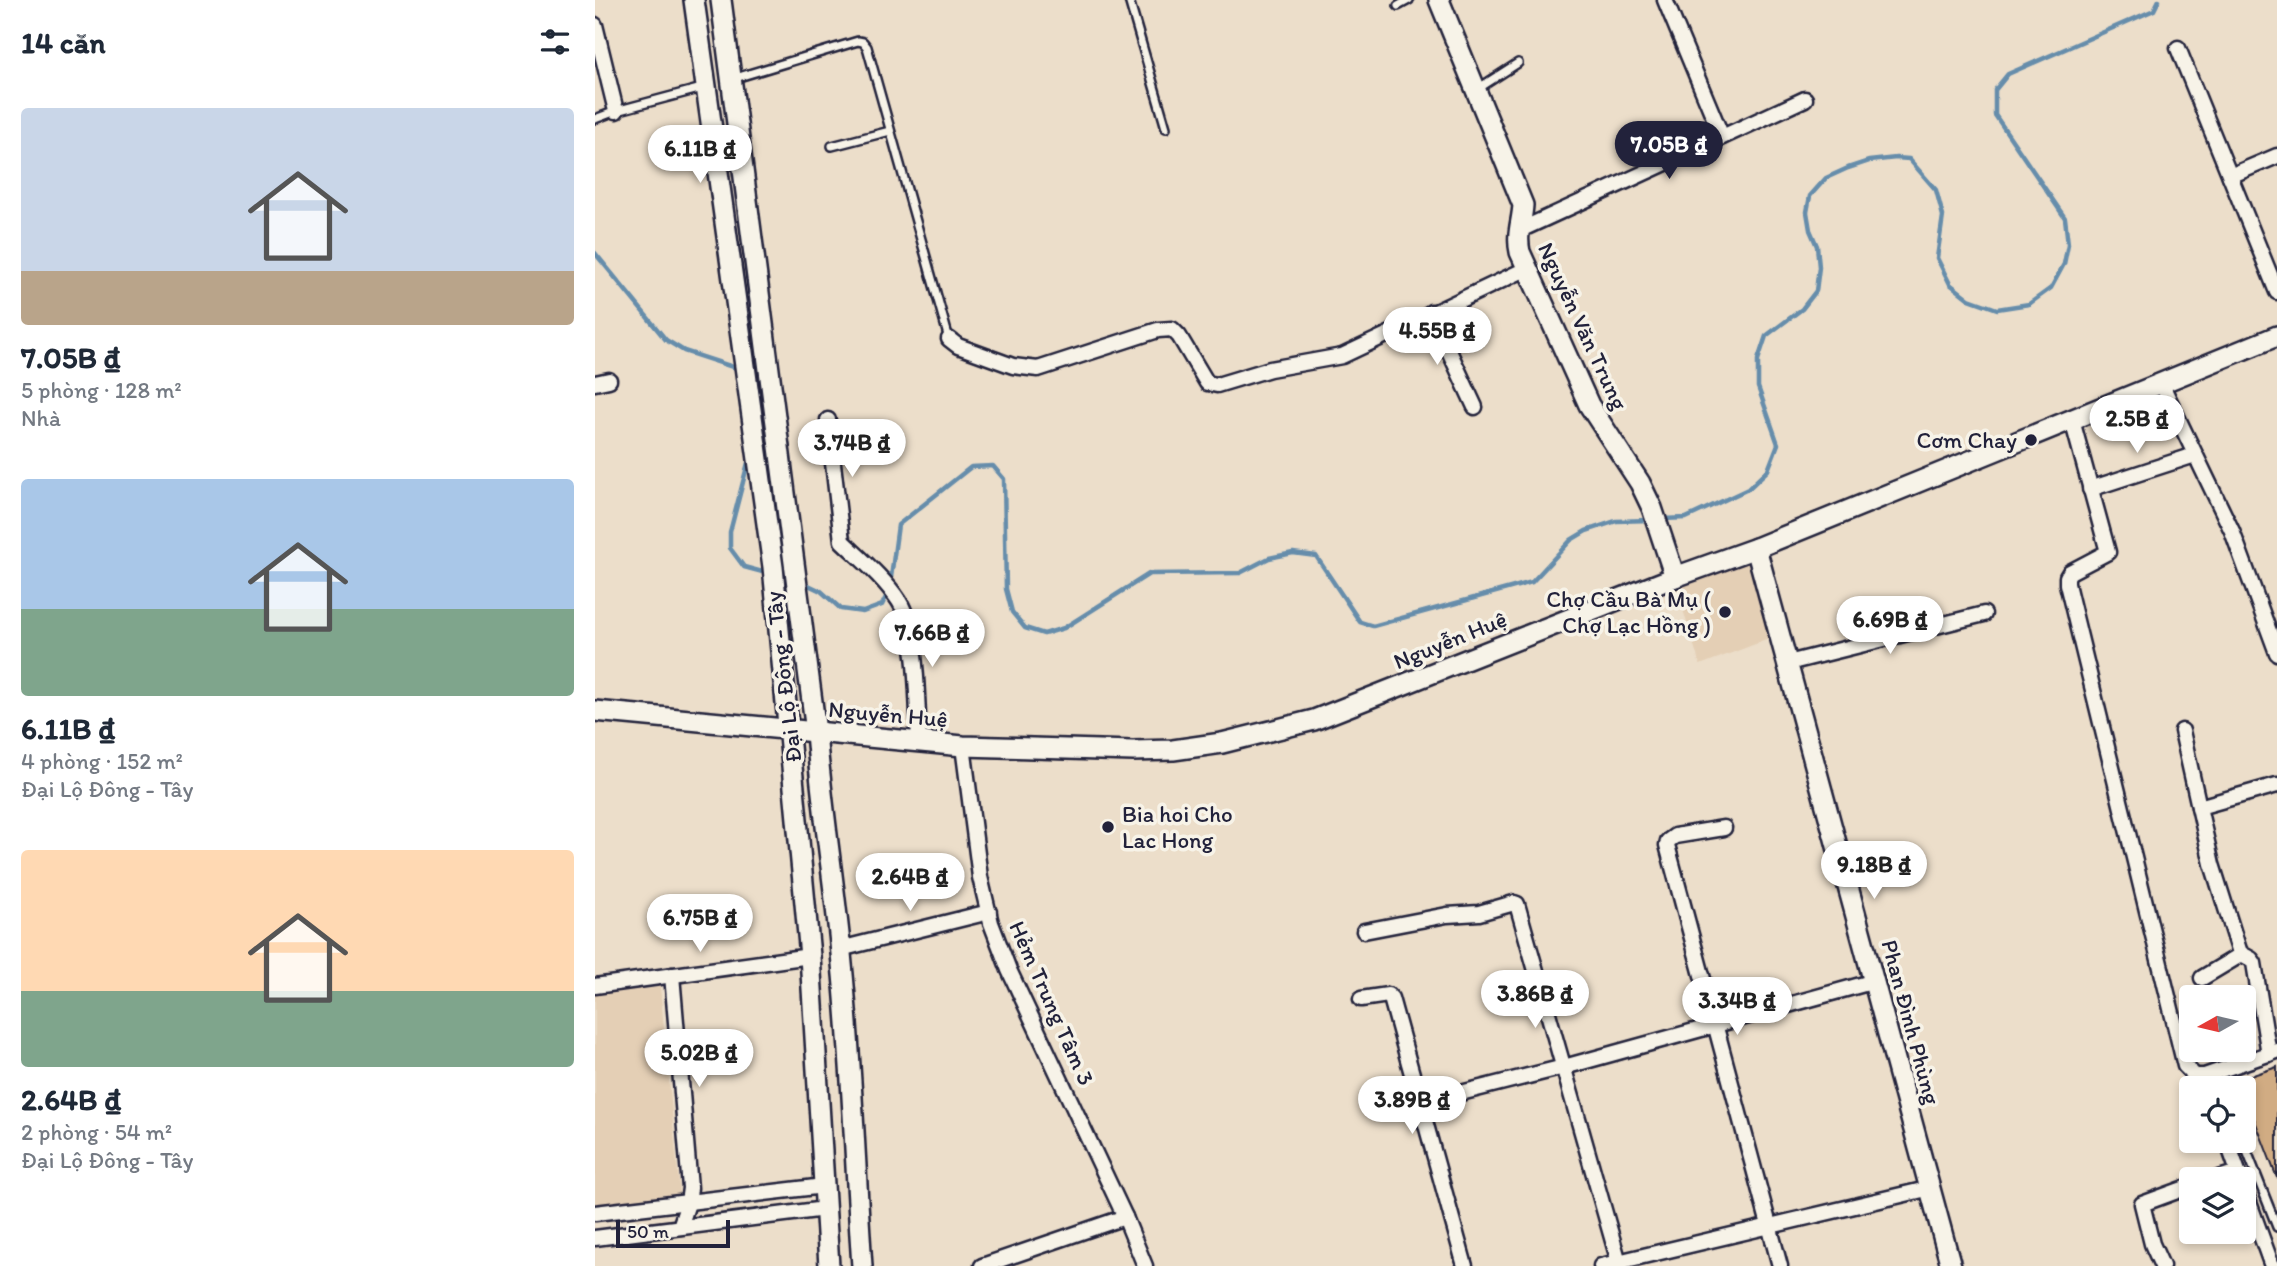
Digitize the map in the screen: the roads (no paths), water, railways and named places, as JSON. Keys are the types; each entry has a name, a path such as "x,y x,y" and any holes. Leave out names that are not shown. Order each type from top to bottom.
{"street":[{"name":"Đại Lộ Đông - Tây","path":"694,0 774,576 810,956 829,1266"},
{"name":"Đại Lộ Đông - Tây","path":"720,0 816,732 821,797 841,949 852,1074 862,1266"},
{"name":"Nguyễn Văn Trung","path":"1439,0 1523,205 1523,215 1517,231 1520,252 1589,405 1640,483 1652,508 1675,578"},
{"path":"1665,0 1722,137"},
{"path":"595,25 616,110"},
{"path":"2178,48 2277,292"},
{"path":"1517,231 1805,99"},
{"path":"2230,176 2277,156"},
{"path":"949,339 958,346 1013,366 1038,369 1158,330 1172,329 1207,383 1217,385 1258,372 1342,356 1528,268"},
{"path":"1431,312 1475,407"},
{"name":"Nguyễn Huệ","path":"595,711 963,746 1173,750 1222,743 1314,720 1756,548 2277,336"},
{"path":"2161,383 2232,531 2277,653"},
{"path":"2072,419 2108,552 2070,572 2067,583 2185,1066 2195,1076"},
{"path":"828,420 842,541 887,584 901,604 915,673 919,741"},
{"path":"2090,489 2195,455"},
{"name":"Phan Đình Phùng","path":"1756,548 1951,1266"},
{"path":"1788,663 1984,614"},
{"path":"2182,731 2213,864 2240,953 2254,963 2273,1052 2219,1076"},
{"name":"Hẻm Trung Tâm 3","path":"963,746 980,877 1009,970 1125,1217 1145,1266"},
{"path":"2199,807 2277,785"},
{"path":"1724,828 1675,836 1667,845 1780,1266"},
{"path":"1364,931 1447,915 1479,913 1517,904 1620,1264"},
{"path":"841,949 989,912"},
{"path":"2202,978 2240,953"},
{"path":"595,986 810,956"},
{"path":"672,975 690,1188 680,1227"},
{"path":"1421,1103 1564,1068 1875,981"},
{"path":"1361,999 1388,995 1391,999 1465,1266"},
{"path":"595,1213 824,1186"},
{"path":"1601,1266 1620,1264 1931,1188"},
{"path":"2162,1266 2152,1244 2141,1204 2179,1190"},
{"path":"595,1238 825,1209"},
{"path":"982,1266 1125,1217"},
{"path":"2256,1222 2272,1266"}],"lane":[{"path":"1129,0 1166,128"},
{"path":"1398,6 1409,0"},
{"path":"731,80 858,41 863,42 867,47 949,339"},
{"path":"1475,90 1518,63"},
{"path":"595,119 616,110 706,87"},
{"path":"832,146 890,131"},
{"path":"2248,1153 2277,1227"}],"waterway":[{"path":"1663,519 1686,518 1748,489 1768,470 1778,444 1758,387 1758,360 1766,336 1802,309 1816,291 1819,267 1817,246 1810,230 1807,212 1810,196 1826,178 1869,161 1909,159 1936,190 1943,216 1937,258 1950,284 1969,299 1997,309 2029,304 2051,288 2064,264 2068,244 2065,218 1995,115 1995,90 2008,74 2154,10 2159,0"},
{"path":"595,253 666,340 684,351 739,369"},
{"path":"757,387 760,410"},
{"path":"750,455 730,532 730,548 744,567 770,574"},
{"path":"890,585 898,525 971,467 993,466 1004,479 1006,589 1012,612 1025,628 1044,634 1064,628 1149,574 1240,573 1269,558 1293,553 1316,556 1360,622 1373,626 1532,582 1571,540 1586,531 1616,521 1651,520"},
{"path":"802,582 821,591 841,609 863,612 882,605 888,593"}],"place":[{"name":"Cơm Chay","path":"2031,440"},
{"name":"Chợ Cầu Bà Mụ ( Chợ Lạc Hồng )","path":"1725,612"},
{"name":"Bia hoi Cho Lac Hong","path":"1108,827"}]}
